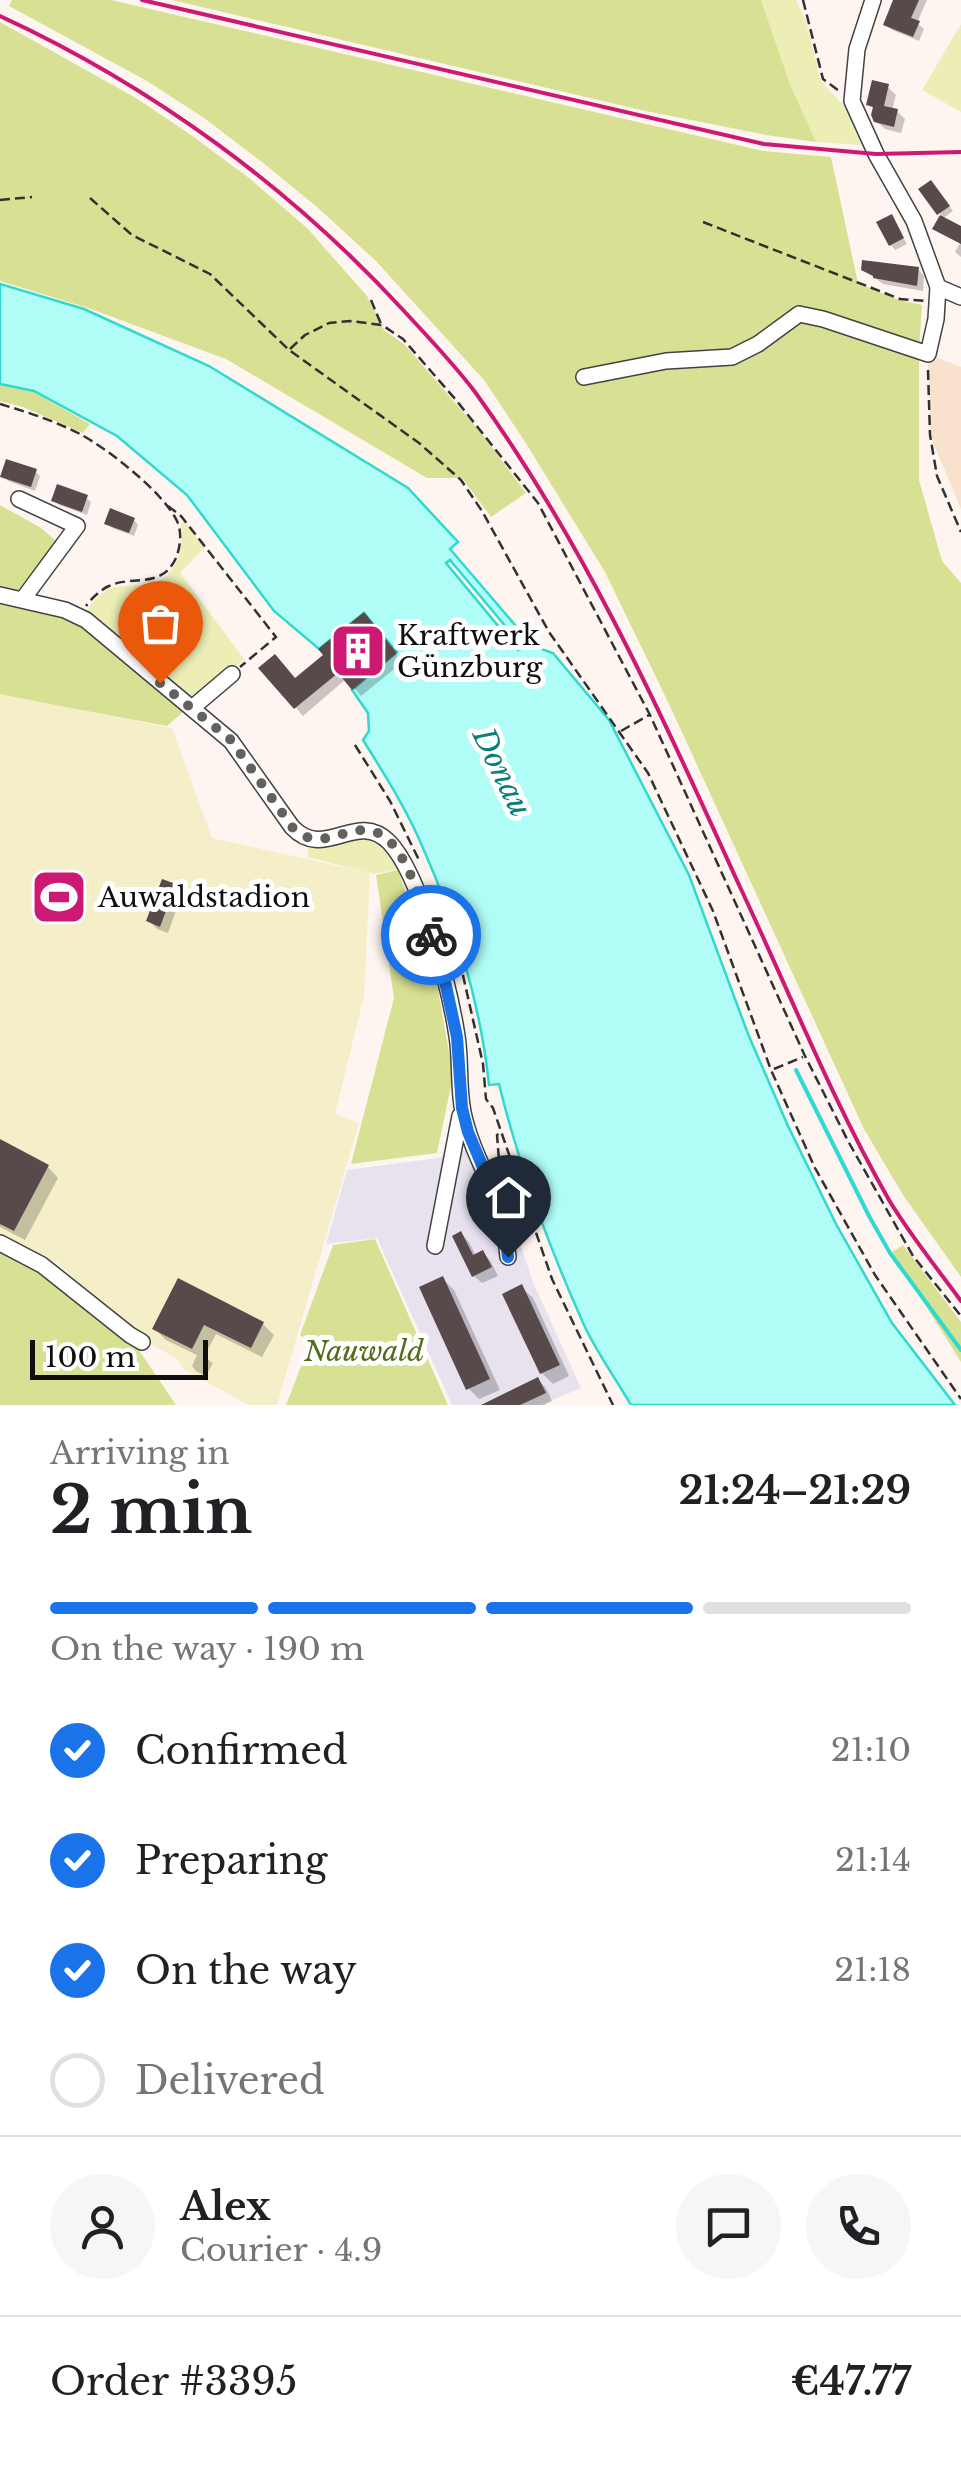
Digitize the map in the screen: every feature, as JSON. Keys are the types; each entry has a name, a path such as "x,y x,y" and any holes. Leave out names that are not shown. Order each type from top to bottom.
{"street":[{"path":"584,377 666,361 732,358 799,314 928,354 938,294 914,221 876,154 852,101 857,49 873,0"},
{"path":"938,294 961,297"},
{"path":"20,500 77,526 23,599"},
{"path":"0,594 79,616 231,740 301,837 315,841 361,830 381,835 400,855 422,905 446,986 457,1037 462,1108 496,1198 502,1202 508,1257"},
{"path":"192,708 232,674"},
{"path":"435,1246 462,1108"},
{"path":"0,1244 42,1265 142,1342"}],"path":[{"path":"803,0 823,79 852,101"},
{"path":"0,200 32,197"},
{"path":"90,198 132,235 210,274 289,350 418,443 461,480 549,632 648,774 714,911 771,1070 815,1168 866,1260 961,1398"},
{"path":"703,222 900,299 920,301 938,294"},
{"path":"371,300 382,325"},
{"path":"289,350 305,335 329,323 382,325 403,339 538,503 650,715 805,1056 848,1141 913,1256 961,1316"},
{"path":"928,354 930,435 937,476 961,532"},
{"path":"0,404 80,434 138,476 178,522 180,542 171,568 161,576 109,585 79,616"},
{"path":"165,504 182,516 276,636 232,674"},
{"path":"620,732 650,715"},
{"path":"355,745 405,833"},
{"path":"771,1070 805,1056"},
{"path":"502,1202 497,1135 501,1132 552,1279 613,1405"}],"shaded area":[{"path":"928,354 961,367 961,509 930,435"},
{"path":"0,694 172,728 212,838 370,873 364,996 335,1114 359,1123 277,1405 248,1405 184,1369 177,1359 131,1333 58,1263 0,1234"},
{"path":"466,1149 494,1215 511,1216 533,1282 581,1388 540,1405 452,1405 377,1238 326,1244 347,1170 438,1158"}],"green space":[{"path":"12,0 111,0 763,151 831,157 858,283 922,305 919,480 942,561 961,583 961,1277 903,1195 864,1129 605,572 484,380 376,261 262,162 147,81 9,6"},
{"path":"172,0 761,0 790,84 816,142 641,110"},
{"path":"761,0 796,0 806,21 821,81 846,108 861,145 816,142 790,84"},
{"path":"0,22 136,98 249,178 308,229 367,296 384,330 405,345 483,435 526,493 491,517 462,478 427,478 226,359 88,308 0,281"},
{"path":"961,24 961,112 922,90"},
{"path":"0,385 34,392 90,424 83,433 0,401"},
{"path":"0,505 56,541 15,594 80,621 183,712 167,726 0,695"},
{"path":"184,521 204,548 180,573 244,659 200,699 189,702 85,612 109,589 150,584 166,575 180,552"},
{"path":"349,835 379,845 400,869 374,874 307,857 309,844"},
{"path":"398,870 438,989 453,1076 437,1153 351,1164 394,998 376,875"},
{"name":"Nauwald","path":"375,1239 448,1405 286,1405 310,1343 300,1335 333,1245"},
{"path":"903,1245 961,1322 961,1362 892,1252"},
{"path":"0,1246 42,1268 128,1334 176,1405 0,1405"}],"water":[{"name":"Donau","path":"0,284 84,309 209,366 408,488 458,542 450,549 533,646 553,653 609,720 689,875 748,1034 836,1224 892,1323 955,1405 631,1405 584,1325 536,1206 499,1084 489,1085 473,994 435,876 403,806 363,740 369,731 368,713 352,690 397,652 364,613 319,649 274,611 187,495 117,436 34,391 0,384","holes":["450,560 522,646 518,650 446,563"]}],"building":[{"path":"893,0 919,0 911,18 920,21 913,37 883,25"},
{"path":"872,80 889,84 884,106 898,109 894,127 874,122 873,107 866,105"},
{"path":"931,180 950,206 937,215 918,189"},
{"path":"892,214 904,238 889,246 876,222"},
{"path":"940,215 961,226 961,244 932,229"},
{"path":"862,260 919,267 917,286 873,278 861,270"},
{"path":"6,459 37,469 31,487 0,477"},
{"path":"57,484 88,495 82,512 51,501"},
{"path":"110,508 135,518 129,533 104,524"},
{"path":"364,612 397,653 352,690 338,673 294,709 258,668 275,654 295,678 323,655 318,649"},
{"path":"162,879 176,884 160,927 146,921"},
{"path":"0,1139 49,1165 14,1231 0,1224"},
{"path":"461,1231 473,1255 483,1250 492,1267 472,1277 452,1236"},
{"path":"443,1276 490,1379 466,1390 419,1287"},
{"path":"178,1278 264,1322 251,1348 204,1325 192,1349 152,1329"},
{"path":"522,1284 560,1365 540,1374 502,1294"},
{"path":"538,1377 546,1393 520,1405 481,1405"}],"waterway":[{"path":"796,1070 890,1253 961,1350"}],"railway":[{"path":"142,0 764,144 876,154 961,152"},
{"path":"0,16 111,74 267,182 360,266 475,392 552,510 620,633 868,1162 897,1213 961,1301"}],"way so far":[{"path":"160,683 231,740 301,837 315,841 361,830 381,835 400,855 431,935"}],"place":[{"name":"Kraftwerk Günzburg","path":"358,651"},
{"name":"Auwaldstadion","path":"59,897"}],"route":[{"path":"431,935 457,1037 462,1108 496,1198 502,1202 508,1257"}]}
